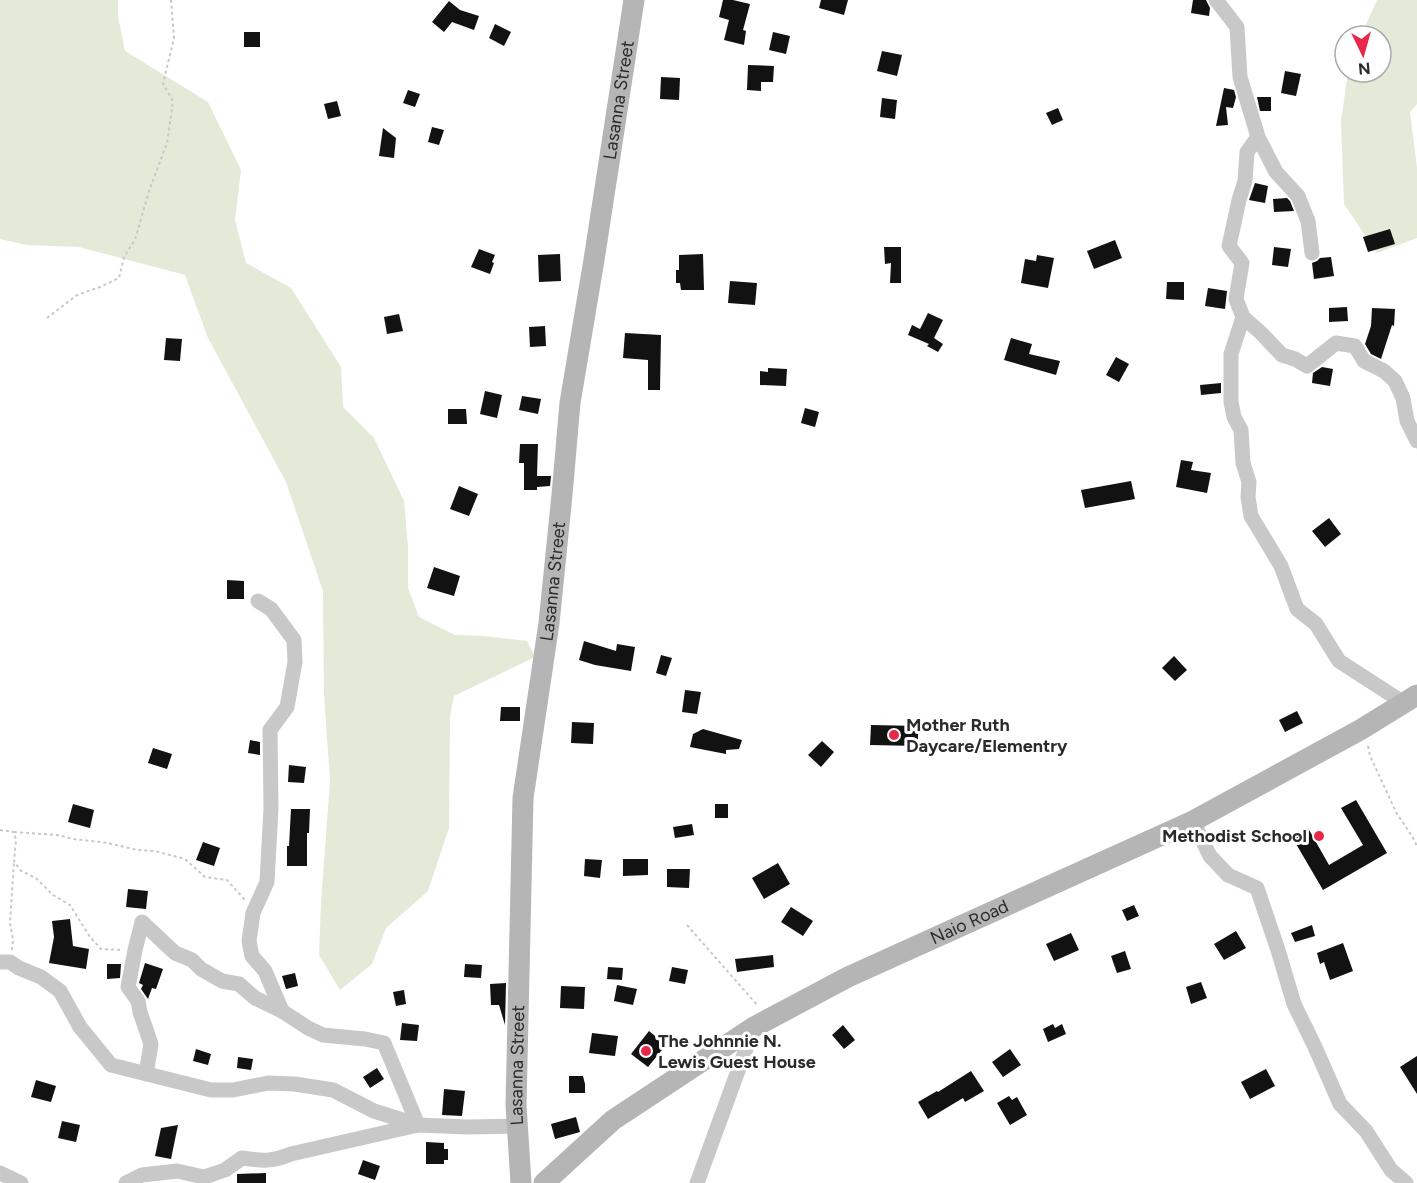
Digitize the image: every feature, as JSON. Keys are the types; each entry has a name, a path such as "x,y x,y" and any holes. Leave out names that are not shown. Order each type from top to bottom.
{"street":[{"name":"Lasanna Street","path":"547,1180 520,1174 516,1093 523,798 549,623 570,403 634,0"},
{"path":"1216,0 1237,27 1240,76 1258,137 1276,172 1298,196 1308,221 1312,253"},
{"path":"1258,137 1247,152 1245,181 1229,246 1242,263 1236,299 1243,317 1282,355 1307,366 1336,343 1355,346 1364,361 1384,371 1395,381 1403,398 1407,421 1417,441"},
{"path":"1243,317 1231,354 1232,402 1234,417 1241,430 1243,463 1248,482 1251,516 1281,566 1297,609 1316,624 1339,661 1410,699"},
{"path":"258,600 271,609 294,640 295,662 287,707 270,730 271,808 267,882 253,913 249,941 252,956 265,971 282,1011"},
{"name":"Naio Road","path":"547,1180 613,1120 754,1027 848,977 1193,821 1360,730 1410,699"},
{"path":"1193,821 1210,856 1228,875 1257,888 1294,1004 1340,1104 1366,1131 1391,1170 1406,1183"},
{"path":"146,1074 151,1044 138,1001 128,987 142,922 176,953 192,960 201,969 222,981 239,984 255,998 282,1011 308,1028 323,1035 384,1043 418,1125"},
{"path":"5,962 41,977 60,991 80,1027 111,1065 212,1089 233,1090 268,1083 295,1084 333,1090 374,1111 418,1125"},
{"path":"697,1183 754,1027"},
{"path":"126,1183 142,1175 177,1171 204,1177 225,1170 242,1158 276,1160 291,1154 418,1125 518,1126"},
{"path":"0,1173 21,1183"}],"path":[{"path":"47,318 77,296 119,278 124,257 135,240 149,191 167,143 173,101 163,84 174,38 171,0"},
{"path":"1360,730 1367,740 1370,756 1397,814 1417,846"},
{"path":"0,830 57,835 137,850 155,851 185,859 204,877 227,880 253,913"},
{"path":"5,962 13,940 10,923 16,840 14,832"},
{"path":"14,861 20,870 37,879 53,895 69,905 90,937 101,949 135,951"},
{"path":"687,925 762,1011 754,1027"}],"green space":[{"path":"0,0 118,0 118,16 125,51 208,102 241,170 235,220 246,263 291,288 341,367 343,407 374,438 404,501 408,547 408,588 419,617 455,635 527,641 535,657 454,696 450,716 449,828 428,891 386,928 372,964 340,990 319,955 330,781 324,694 323,591 286,482 208,338 185,275 79,247 27,245 0,239"},
{"path":"1377,0 1417,0 1417,104 1410,112 1417,168 1417,238 1377,253 1344,204 1341,121 1346,84 1393,84 1393,24 1366,24"}],"building":[{"path":"723,0 750,4 743,30 746,31 744,45 724,40 729,20 719,17"},
{"path":"821,0 848,0 844,15 819,8"},
{"path":"1193,0 1206,0 1210,8 1209,16 1191,13"},
{"path":"449,1 460,10 479,16 474,30 452,22 444,32 432,22"},
{"path":"495,24 511,32 504,46 489,38"},
{"path":"244,32 260,32 260,47 244,47"},
{"path":"773,32 790,36 786,54 769,50"},
{"path":"882,51 902,55 897,76 877,71"},
{"path":"748,65 774,66 773,82 761,82 761,91 747,90"},
{"path":"1285,71 1301,74 1296,96 1281,93"},
{"path":"661,77 680,78 679,100 660,99"},
{"path":"1224,88 1234,90 1236,97 1233,108 1226,107 1228,125 1216,126"},
{"path":"408,90 420,94 415,107 403,103"},
{"path":"1257,97 1271,97 1271,111 1260,111"},
{"path":"882,98 897,100 895,119 880,117"},
{"path":"337,101 341,116 328,119 324,104"},
{"path":"1058,108 1063,120 1052,125 1046,113"},
{"path":"432,127 444,130 439,145 428,142"},
{"path":"383,128 396,138 394,158 379,156"},
{"path":"1255,183 1268,186 1265,203 1249,200"},
{"path":"1287,198 1294,211 1274,212 1273,199"},
{"path":"1390,229 1395,244 1368,252 1363,237"},
{"path":"1115,240 1122,258 1094,269 1087,251"},
{"path":"884,247 901,247 901,283 890,283 891,263 885,264"},
{"path":"1274,247 1291,249 1288,267 1272,265"},
{"path":"479,249 495,255 490,274 471,267"},
{"path":"560,254 561,281 539,282 538,255"},
{"path":"703,254 704,290 681,290 680,283 676,283 679,255"},
{"path":"1037,255 1054,258 1048,288 1021,283 1025,259 1036,261"},
{"path":"1331,257 1334,276 1314,279 1312,263 1320,258"},
{"path":"730,281 757,283 755,305 728,303"},
{"path":"1167,282 1184,282 1184,300 1166,299"},
{"path":"1208,288 1227,291 1225,309 1205,306"},
{"path":"1347,307 1348,321 1329,322 1329,308"},
{"path":"1372,308 1395,309 1394,326 1392,325 1381,359 1371,354 1365,344 1371,326"},
{"path":"928,313 943,320 934,338 943,344 938,352 927,346 929,344 908,335 912,325 920,329"},
{"path":"399,314 403,331 387,334 384,317"},
{"path":"545,326 546,346 530,347 529,327"},
{"path":"625,333 661,335 660,390 648,390 648,360 623,358"},
{"path":"166,338 182,339 180,361 164,360"},
{"path":"1011,338 1032,344 1029,354 1060,361 1056,375 1004,360"},
{"path":"1116,357 1129,364 1119,382 1106,375"},
{"path":"1322,367 1333,369 1330,386 1312,383 1313,373"},
{"path":"768,368 787,369 786,386 760,385 760,371 768,372"},
{"path":"1221,383 1221,393 1201,395 1200,385"},
{"path":"485,391 502,395 497,418 480,414"},
{"path":"522,396 541,399 538,414 519,410"},
{"path":"805,408 819,412 815,427 801,423"},
{"path":"448,409 466,409 467,424 448,424"},
{"path":"520,444 538,444 537,476 551,476 550,486 537,487 537,490 524,490 524,463 519,463"},
{"path":"1181,460 1193,462 1191,470 1211,473 1207,493 1176,487"},
{"path":"1131,481 1135,499 1085,508 1081,490"},
{"path":"459,486 478,494 469,516 450,509"},
{"path":"1329,518 1341,534 1325,547 1312,531"},
{"path":"434,567 460,576 454,596 427,588"},
{"path":"227,580 244,581 244,599 227,599"},
{"path":"584,641 616,651 617,644 635,647 631,671 579,660"},
{"path":"661,655 672,658 666,676 656,673"},
{"path":"1174,656 1187,670 1175,681 1162,668"},
{"path":"685,690 701,692 697,714 682,712"},
{"path":"501,707 520,707 520,721 500,721"},
{"path":"1297,711 1303,723 1285,732 1279,720"},
{"path":"572,722 594,723 593,744 571,743"},
{"name":"Mother Ruth Daycare/Elementry","path":"871,725 918,726 918,746 870,745"},
{"path":"703,729 742,740 739,749 726,750 726,754 690,747 693,734"},
{"path":"250,740 260,742 260,755 248,753"},
{"path":"822,741 834,752 821,767 808,755"},
{"path":"153,748 172,754 167,769 148,763"},
{"path":"289,765 306,767 304,783 288,782"},
{"path":"1356,800 1387,853 1323,890 1292,837 1308,828 1329,865 1363,845 1341,808"},
{"path":"73,804 94,810 90,828 68,822"},
{"path":"715,804 728,804 728,818 715,818"},
{"path":"291,809 310,809 307,866 287,866"},
{"path":"692,824 694,835 675,838 673,827"},
{"path":"203,842 220,848 214,866 196,860"},
{"path":"585,859 602,860 600,878 584,876"},
{"path":"623,859 648,859 648,875 623,876"},
{"path":"778,863 790,884 764,899 752,878"},
{"path":"667,869 690,869 689,888 667,887"},
{"path":"128,889 148,891 146,909 126,907"},
{"path":"1134,905 1139,916 1127,921 1122,910"},
{"path":"791,907 813,921 803,936 781,922"},
{"path":"70,919 73,946 89,949 86,969 49,963 54,937 52,921"},
{"path":"1312,925 1315,936 1295,942 1291,933"},
{"path":"1236,931 1246,948 1224,960 1214,944"},
{"path":"1071,933 1079,950 1054,961 1046,944"},
{"path":"1343,943 1353,971 1330,980 1324,962 1320,964 1317,953"},
{"path":"1125,951 1131,969 1117,973 1111,956"},
{"path":"773,955 774,967 737,972 735,959"},
{"path":"145,963 163,969 156,989 152,988 148,999 141,989 143,985 139,983"},
{"path":"107,964 121,964 120,978 107,979"},
{"path":"465,964 482,965 481,978 464,977"},
{"path":"608,967 623,968 622,980 607,979"},
{"path":"672,967 688,970 685,984 669,981"},
{"path":"295,973 298,986 286,989 282,976"},
{"path":"1201,982 1207,998 1191,1004 1186,987"},
{"path":"506,983 505,1025 499,1005 491,1005 490,984"},
{"path":"617,985 637,989 633,1005 614,1001"},
{"path":"561,986 585,987 584,1009 560,1008"},
{"path":"404,990 406,1004 396,1006 393,992"},
{"path":"402,1023 419,1025 417,1041 400,1040"},
{"path":"1053,1024 1055,1028 1062,1024 1066,1034 1048,1042 1043,1029"},
{"path":"843,1025 855,1040 844,1049 832,1035"},
{"path":"649,1031 666,1045 648,1067 631,1054"},
{"path":"592,1033 618,1036 615,1056 589,1053"},
{"path":"196,1049 211,1054 208,1065 193,1061"},
{"path":"1010,1049 1021,1065 1003,1077 992,1062"},
{"path":"1417,1056 1417,1094 1400,1067"},
{"path":"238,1057 253,1059 251,1070 237,1068"},
{"path":"377,1068 384,1079 370,1088 363,1077"},
{"path":"1266,1069 1275,1086 1250,1099 1241,1082"},
{"path":"971,1071 984,1091 965,1102 963,1098 928,1119 918,1102"},
{"path":"569,1076 583,1076 585,1093 569,1093"},
{"path":"36,1080 56,1086 51,1102 31,1097"},
{"path":"444,1089 465,1091 462,1116 442,1115"},
{"path":"1009,1096 1012,1100 1017,1097 1027,1115 1010,1125 997,1103"},
{"path":"576,1117 580,1132 555,1139 551,1124"},
{"path":"62,1121 80,1125 76,1142 58,1138"},
{"path":"178,1125 171,1159 155,1156 161,1128"},
{"path":"426,1142 444,1143 444,1149 448,1149 448,1160 444,1160 444,1164 426,1164"},
{"path":"363,1160 380,1166 375,1180 358,1174"},
{"path":"266,1173 266,1183 237,1183 237,1174"}],"place":[{"name":"Mother Ruth Daycare/Elementry","path":"894,735"},
{"name":"Methodist School","path":"1319,836"},
{"name":"The Johnnie N. Lewis Guest House","path":"646,1051"}]}
